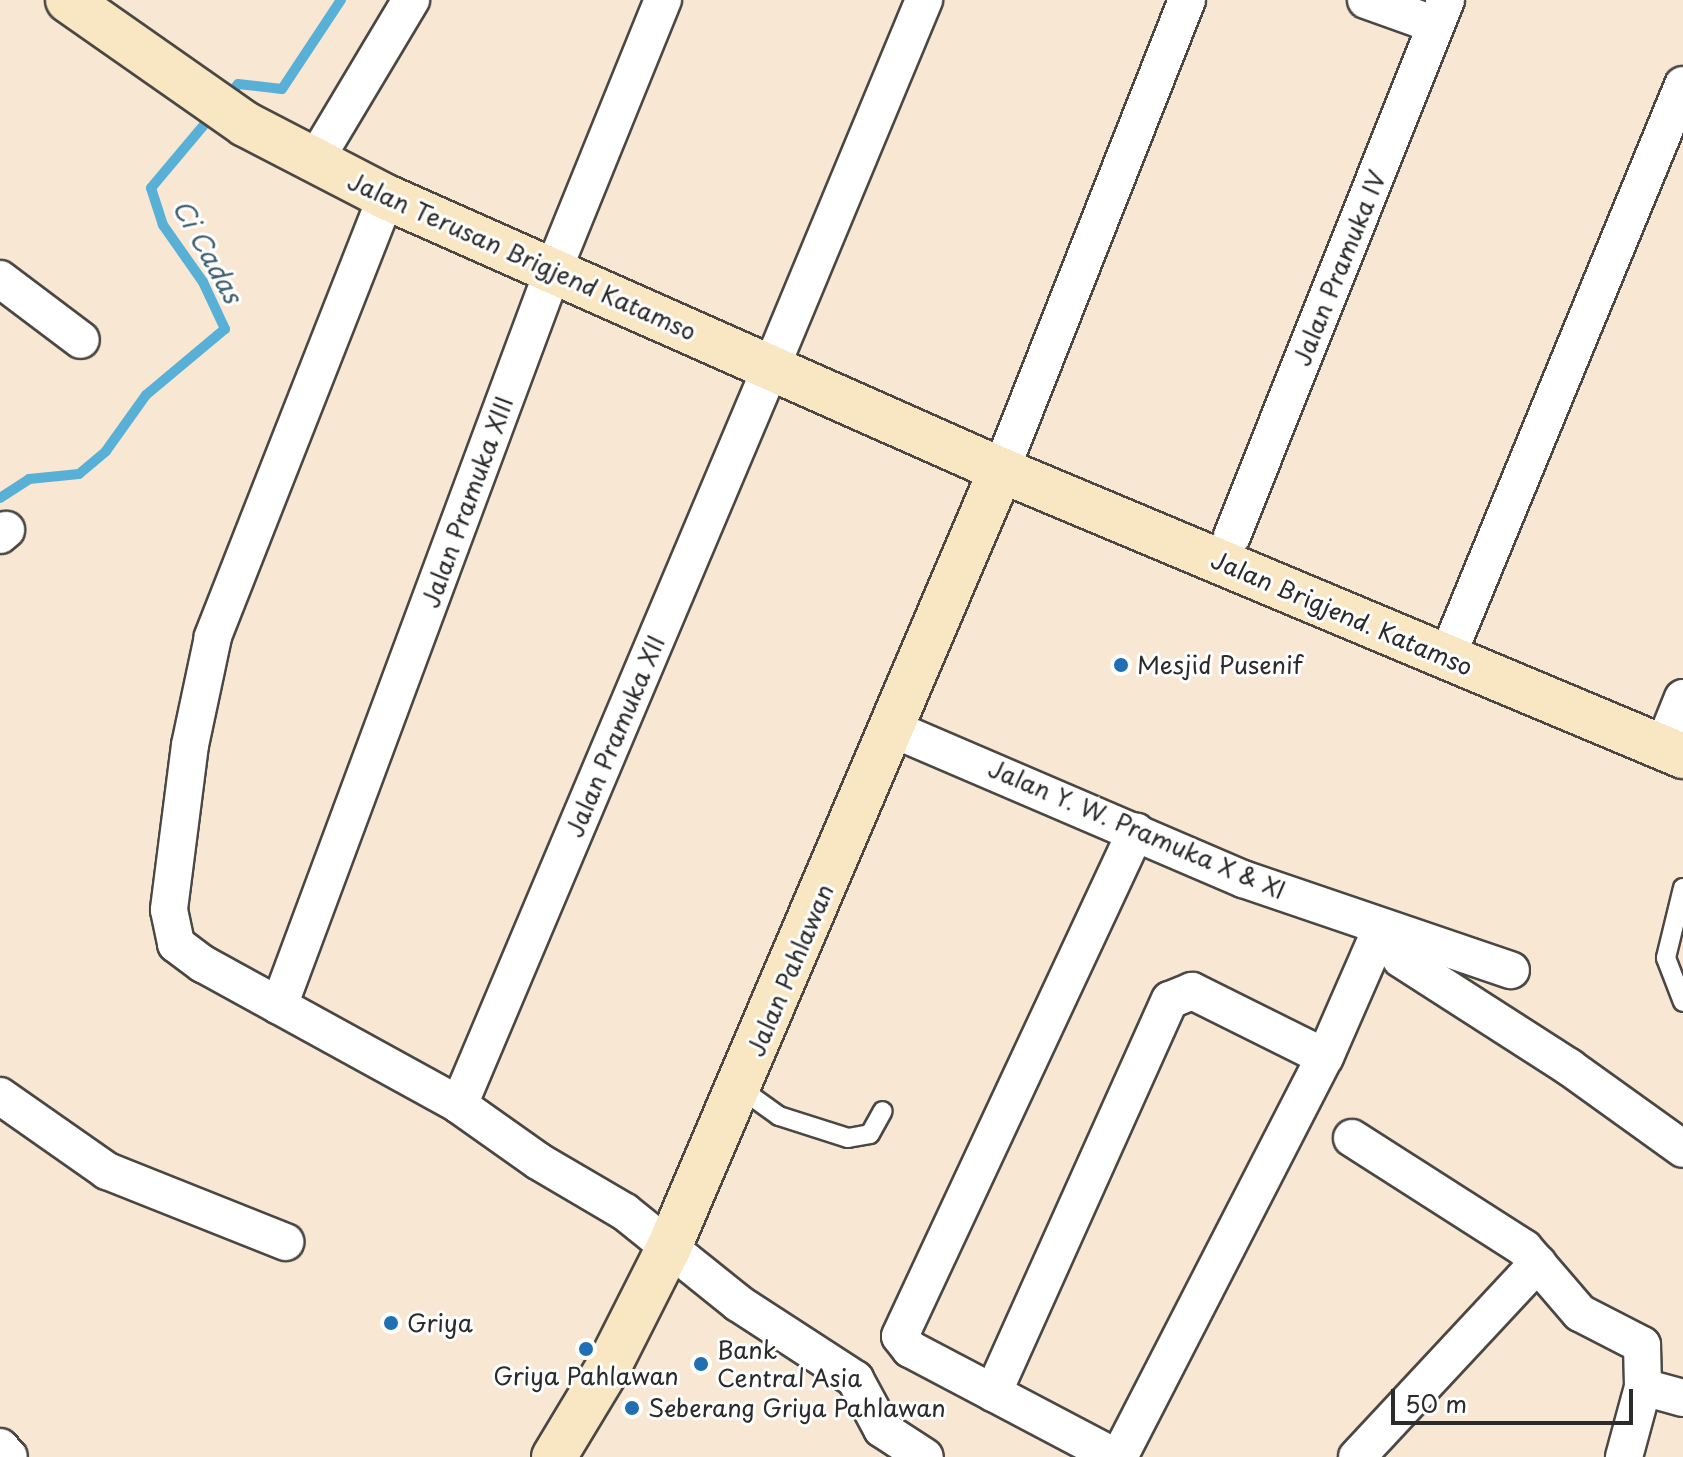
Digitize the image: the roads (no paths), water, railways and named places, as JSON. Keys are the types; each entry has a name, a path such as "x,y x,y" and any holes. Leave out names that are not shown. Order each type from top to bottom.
{"main road":[{"name":"Jalan Terusan Brigjend Katamso","path":"68,0 195,92 314,162 552,273 773,363 1001,470"},
{"name":"Jalan Brigjend. Katamso","path":"1001,470 1679,727"},
{"name":"Jalan Pahlawan","path":"554,1457 610,1364 670,1245 740,1088 1001,470"}],"street":[{"path":"314,162 411,0"},
{"name":"Jalan Pramuka XIII","path":"279,1006 552,273 663,0"},
{"name":"Jalan Pramuka XII","path":"459,1105 924,0"},
{"path":"1001,470 1187,0"},
{"path":"1366,0 1441,13"},
{"name":"Jalan Pramuka IV","path":"1232,536 1441,13"},
{"path":"1456,635 1683,85"},
{"path":"386,197 213,637 190,745 169,910 176,944 279,1006 459,1105 670,1245 738,1303 855,1379 882,1429 925,1457"},
{"path":"0,279 81,340"},
{"name":"Jalan Y. W. Pramuka X & XI","path":"893,729 1243,879 1381,929 1511,970"},
{"path":"1136,831 901,1327 910,1349 1117,1457 1325,1057 1381,929"},
{"path":"1381,929 1401,959 1569,1067 1683,1149"},
{"path":"993,1393 1170,1000 1192,991 1325,1057"},
{"path":"0,1096 107,1171 285,1242"},
{"path":"1352,1138 1524,1248 1580,1313 1642,1345 1643,1387 1624,1457"},
{"path":"1357,1457 1538,1263"},
{"path":"1643,1387 1683,1398"},
{"path":"0,1447 9,1457"}],"lane":[{"path":"1683,888 1666,958 1683,1002"},
{"path":"740,1088 779,1116 848,1138 870,1134 883,1111"}],"waterway":[{"name":"Ci Cadas","path":"226,98 238,84 282,89 341,0"},
{"name":"Ci Cadas","path":"0,498 29,479 79,474 106,451 146,395 225,329 203,282 163,225 151,188 213,114"}],"place":[{"name":"Mesjid Pusenif","path":"1121,665"},
{"name":"Griya","path":"391,1323"},
{"name":"Griya Pahlawan","path":"586,1349"},
{"name":"Bank Central Asia","path":"701,1364"},
{"name":"Seberang Griya Pahlawan","path":"632,1408"}]}
